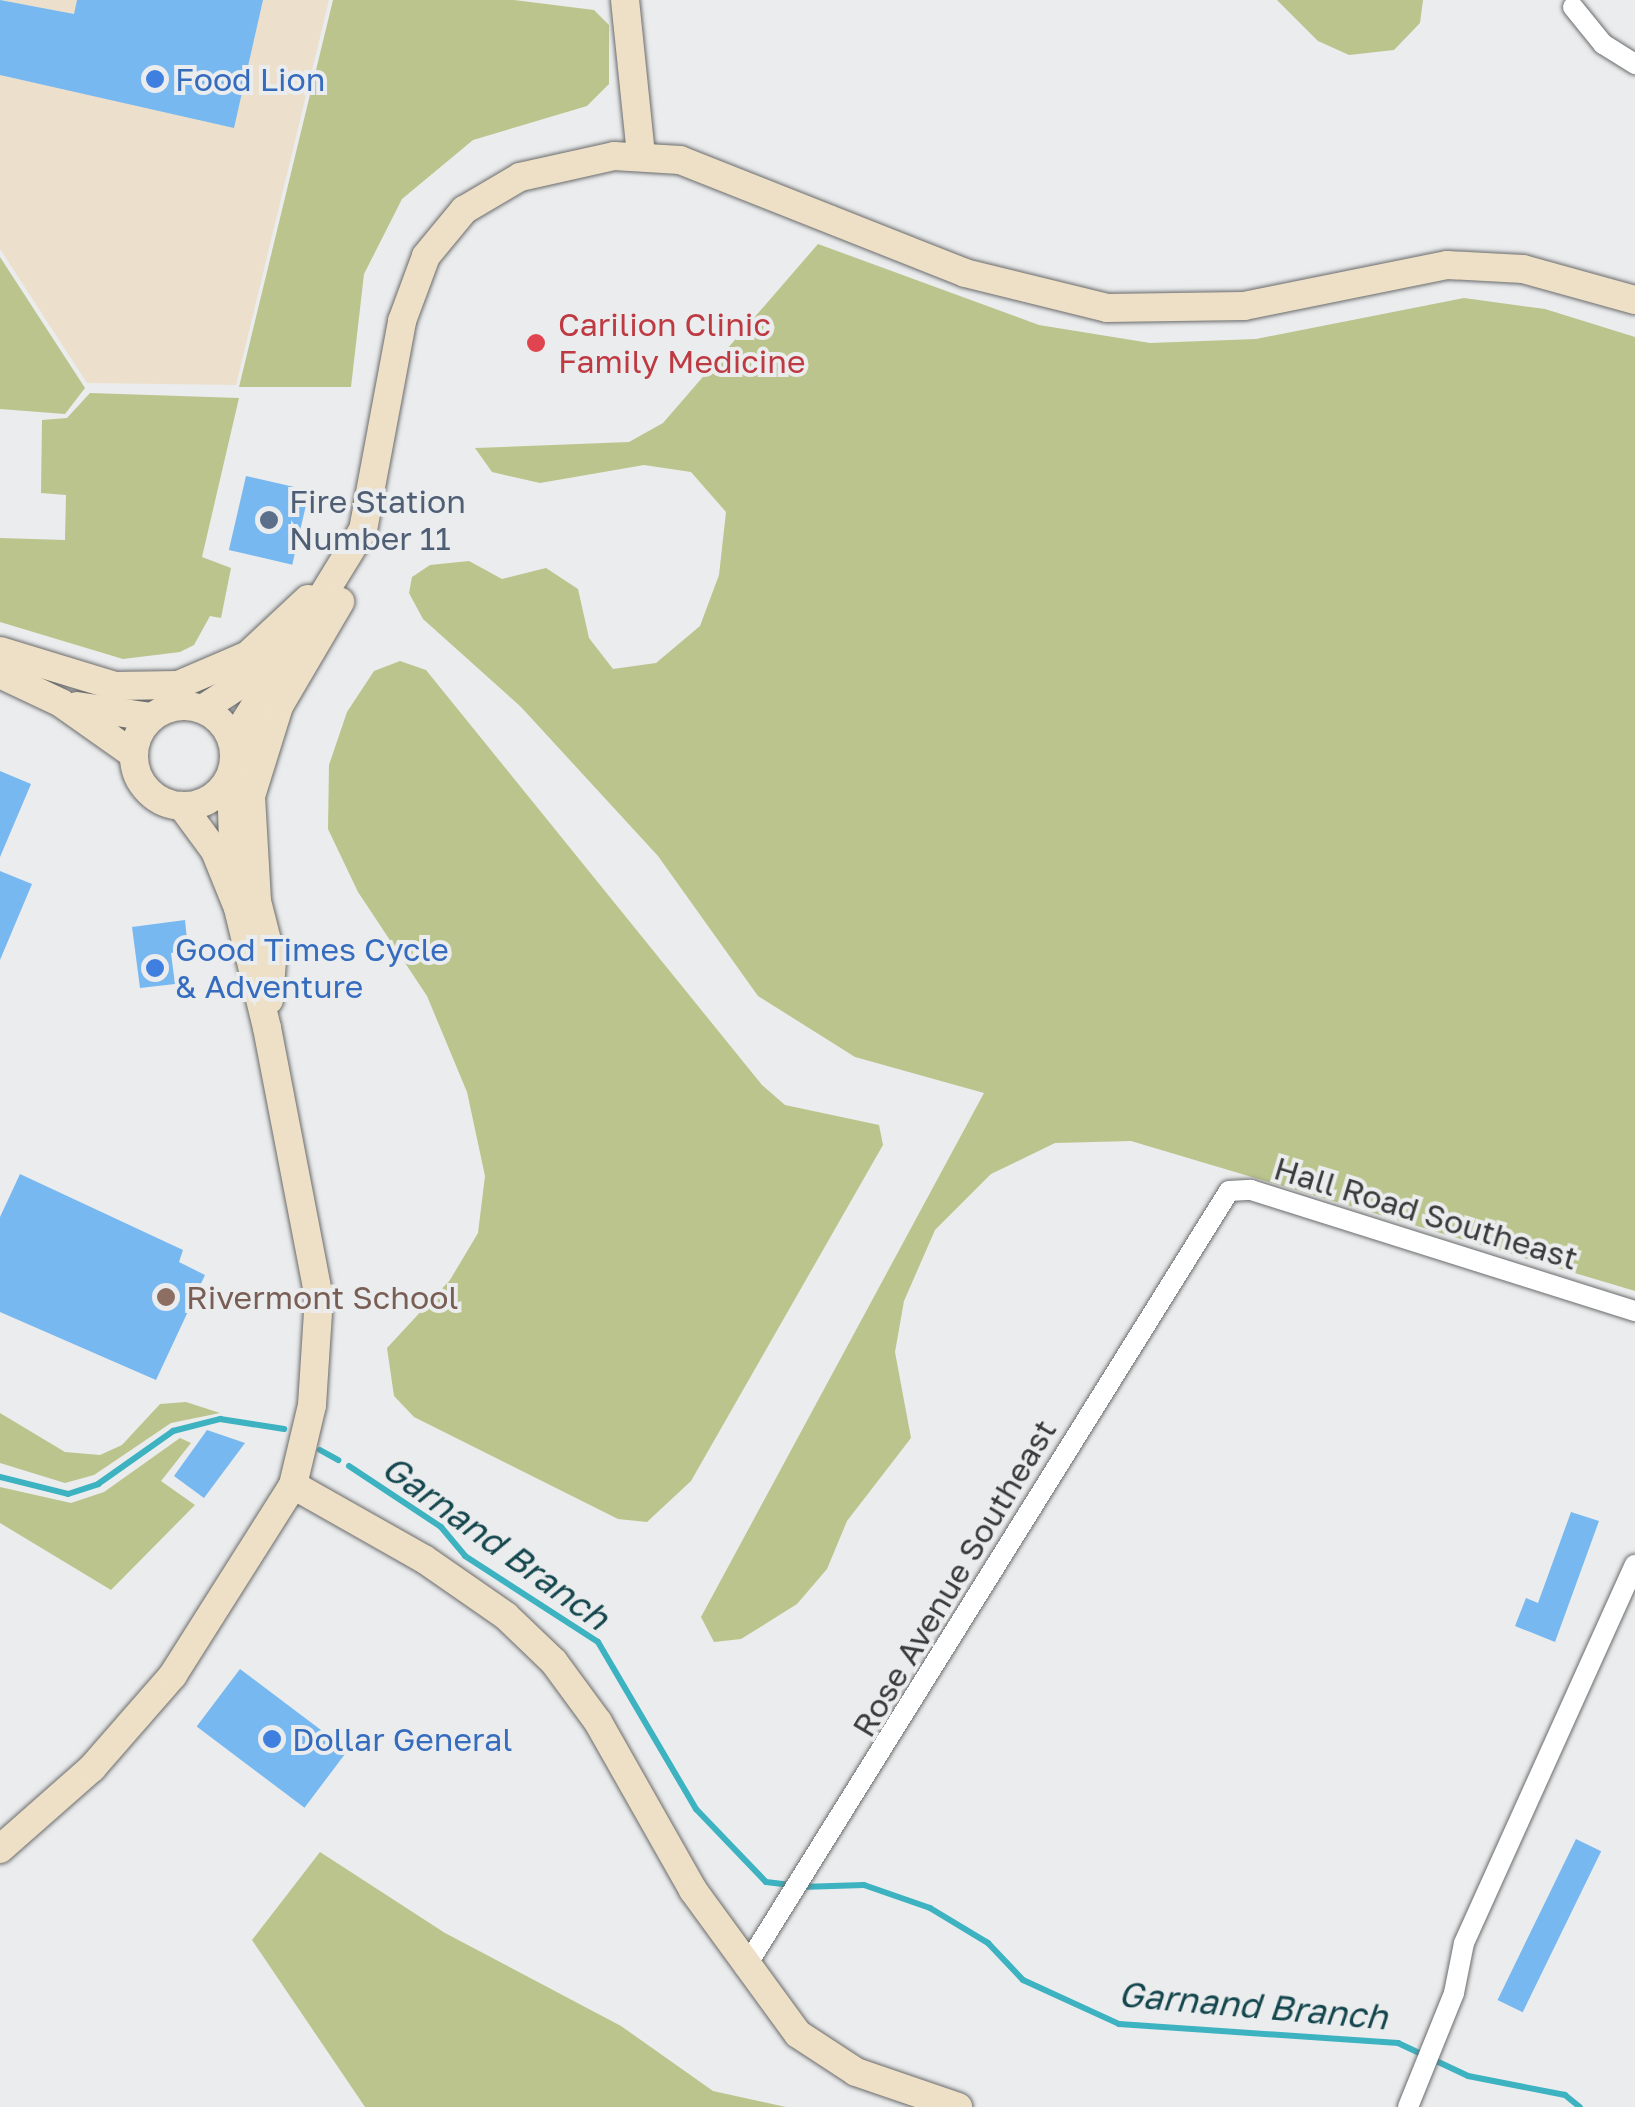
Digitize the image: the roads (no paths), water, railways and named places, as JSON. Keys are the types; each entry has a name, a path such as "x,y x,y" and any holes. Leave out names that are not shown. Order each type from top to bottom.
{"main road":[{"path":"625,0 641,156"},
{"path":"267,1028 272,960 257,901 251,796 278,706 353,580 402,321 443,231 520,177 641,156 721,172 965,273 1108,308 1244,306 1447,264 1524,269 1635,300"},
{"path":"182,806 211,799 233,768 246,720 364,530"},
{"path":"0,651 116,686 178,685 248,655 344,562"},
{"path":"204,708 286,653"},
{"path":"0,674 61,703 134,754 144,786 182,806 215,851 238,908 267,1028 320,1298 312,1405 293,1485 173,1675 92,1768 0,1850"},
{"path":"61,703 151,717 182,704 204,708 232,739 238,908"},
{"path":"134,754 151,717"},
{"path":"293,1485 424,1559 506,1616 554,1662 744,1968 775,2010 825,2054 958,2107"}],"street":[{"path":"1573,7 1603,44 1635,64"},
{"name":"Hall Road Southeast","path":"1210,1216 1229,1191 1251,1190 1635,1311"},
{"name":"Rose Avenue Southeast","path":"744,1968 783,1912 1210,1216"},
{"path":"1412,2098 1438,2036 1464,1943 1635,1565"}],"waterway":[{"name":"Garnand Branch","path":"0,1477 68,1494 98,1484 173,1431 220,1419 284,1429"},
{"name":"Garnand Branch","path":"320,1450 338,1460"},
{"name":"Garnand Branch","path":"349,1466 441,1527 465,1556 598,1642 696,1809 766,1882 789,1885"},
{"name":"Garnand Branch","path":"801,1887 864,1885 930,1908 988,1943 1023,1980 1119,2024 1398,2043 1468,2076 1565,2095 1580,2107"}],"place":[{"name":"Food Lion","path":"155,79"},
{"name":"Carilion Clinic Family Medicine","path":"536,343"},
{"name":"Fire Station Number 11","path":"269,520"},
{"name":"Good Times Cycle & Adventure","path":"155,968"},
{"name":"Rivermont School","path":"166,1297"},
{"name":"Dollar General","path":"272,1739"}]}
